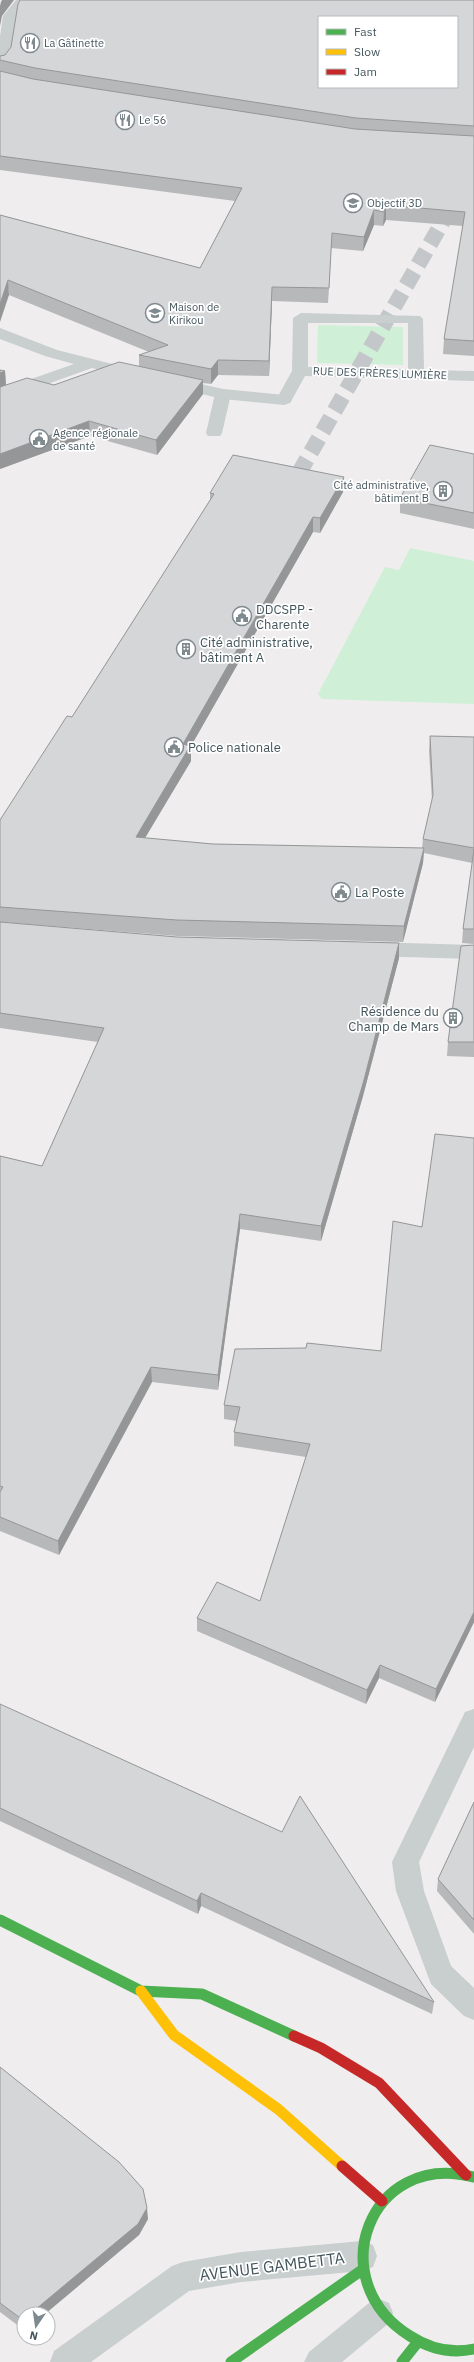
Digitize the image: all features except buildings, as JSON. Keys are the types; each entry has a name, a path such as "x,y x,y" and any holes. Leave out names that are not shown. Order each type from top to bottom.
{"main road":[{"path":"0,1920 141,1990 202,1994 321,2048 379,2083 470,2176"},
{"path":"141,1990 174,2035 278,2109 382,2201"},
{"path":"470,2176 443,2173 420,2176 399,2186 382,2201 369,2222 362,2244 362,2263 367,2292 379,2313 396,2331 417,2343 442,2350 474,2349"},
{"path":"231,2362 362,2263"},
{"path":"402,2362 417,2343"},
{"path":"442,2350 454,2362"}],"street":[{"path":"0,65 3,61 10,16 23,0"},
{"name":"RUE DES FRÈRES LUMIÈRE","path":"0,333 51,353 89,364 223,394 284,400"},
{"path":"0,396 89,364"},
{"path":"350,949 474,952"},
{"path":"474,1720 405,1862 410,1891 420,1924 441,1975 474,2007"},
{"name":"AVENUE GAMBETTA","path":"65,2362 183,2277 241,2266 362,2263"}],"lane":[{"path":"300,371 301,318 415,319 416,374"},
{"name":"RUE DES FRÈRES LUMIÈRE","path":"284,400 300,371 474,376"},
{"path":"214,433 223,394"},
{"path":"319,2362 379,2313"}],"green space":[{"path":"318,325 403,327 403,365 317,363"},
{"path":"410,548 474,561 474,704 322,699 318,694 385,567 399,570"}],"tunnel":[{"path":"287,494 474,167"}],"traffic: fast":[{"path":"0,1920 141,1991 202,1994 294,2036"},
{"path":"473,2177 454,2173 436,2174 418,2178 401,2187 381,2205 368,2225 362,2247 363,2270 370,2292 382,2312 399,2329 421,2343 440,2350 467,2351 474,2349"},
{"path":"231,2362 362,2270"},
{"path":"402,2362 417,2343"}],"traffic: slow":[{"path":"141,1991 174,2035 278,2109 342,2166"}],"traffic: jam":[{"path":"294,2036 321,2048 379,2083 466,2175"},
{"path":"342,2166 382,2201"}],"place":[{"name":"La Gâtinette","path":"30,43"},
{"name":"Le 56","path":"125,120"},
{"name":"Objectif 3D","path":"353,203"},
{"name":"Maison de Kirikou","path":"155,313"},
{"name":"Agence régionale de santé","path":"39,439"},
{"name":"Cité administrative, bâtiment B","path":"443,491"},
{"name":"DDCSPP - Charente","path":"242,616"},
{"name":"Cité administrative, bâtiment A","path":"186,649"},
{"name":"Police nationale","path":"174,747"},
{"name":"La Poste","path":"341,892"},
{"name":"Résidence du Champ de Mars","path":"453,1018"}]}
